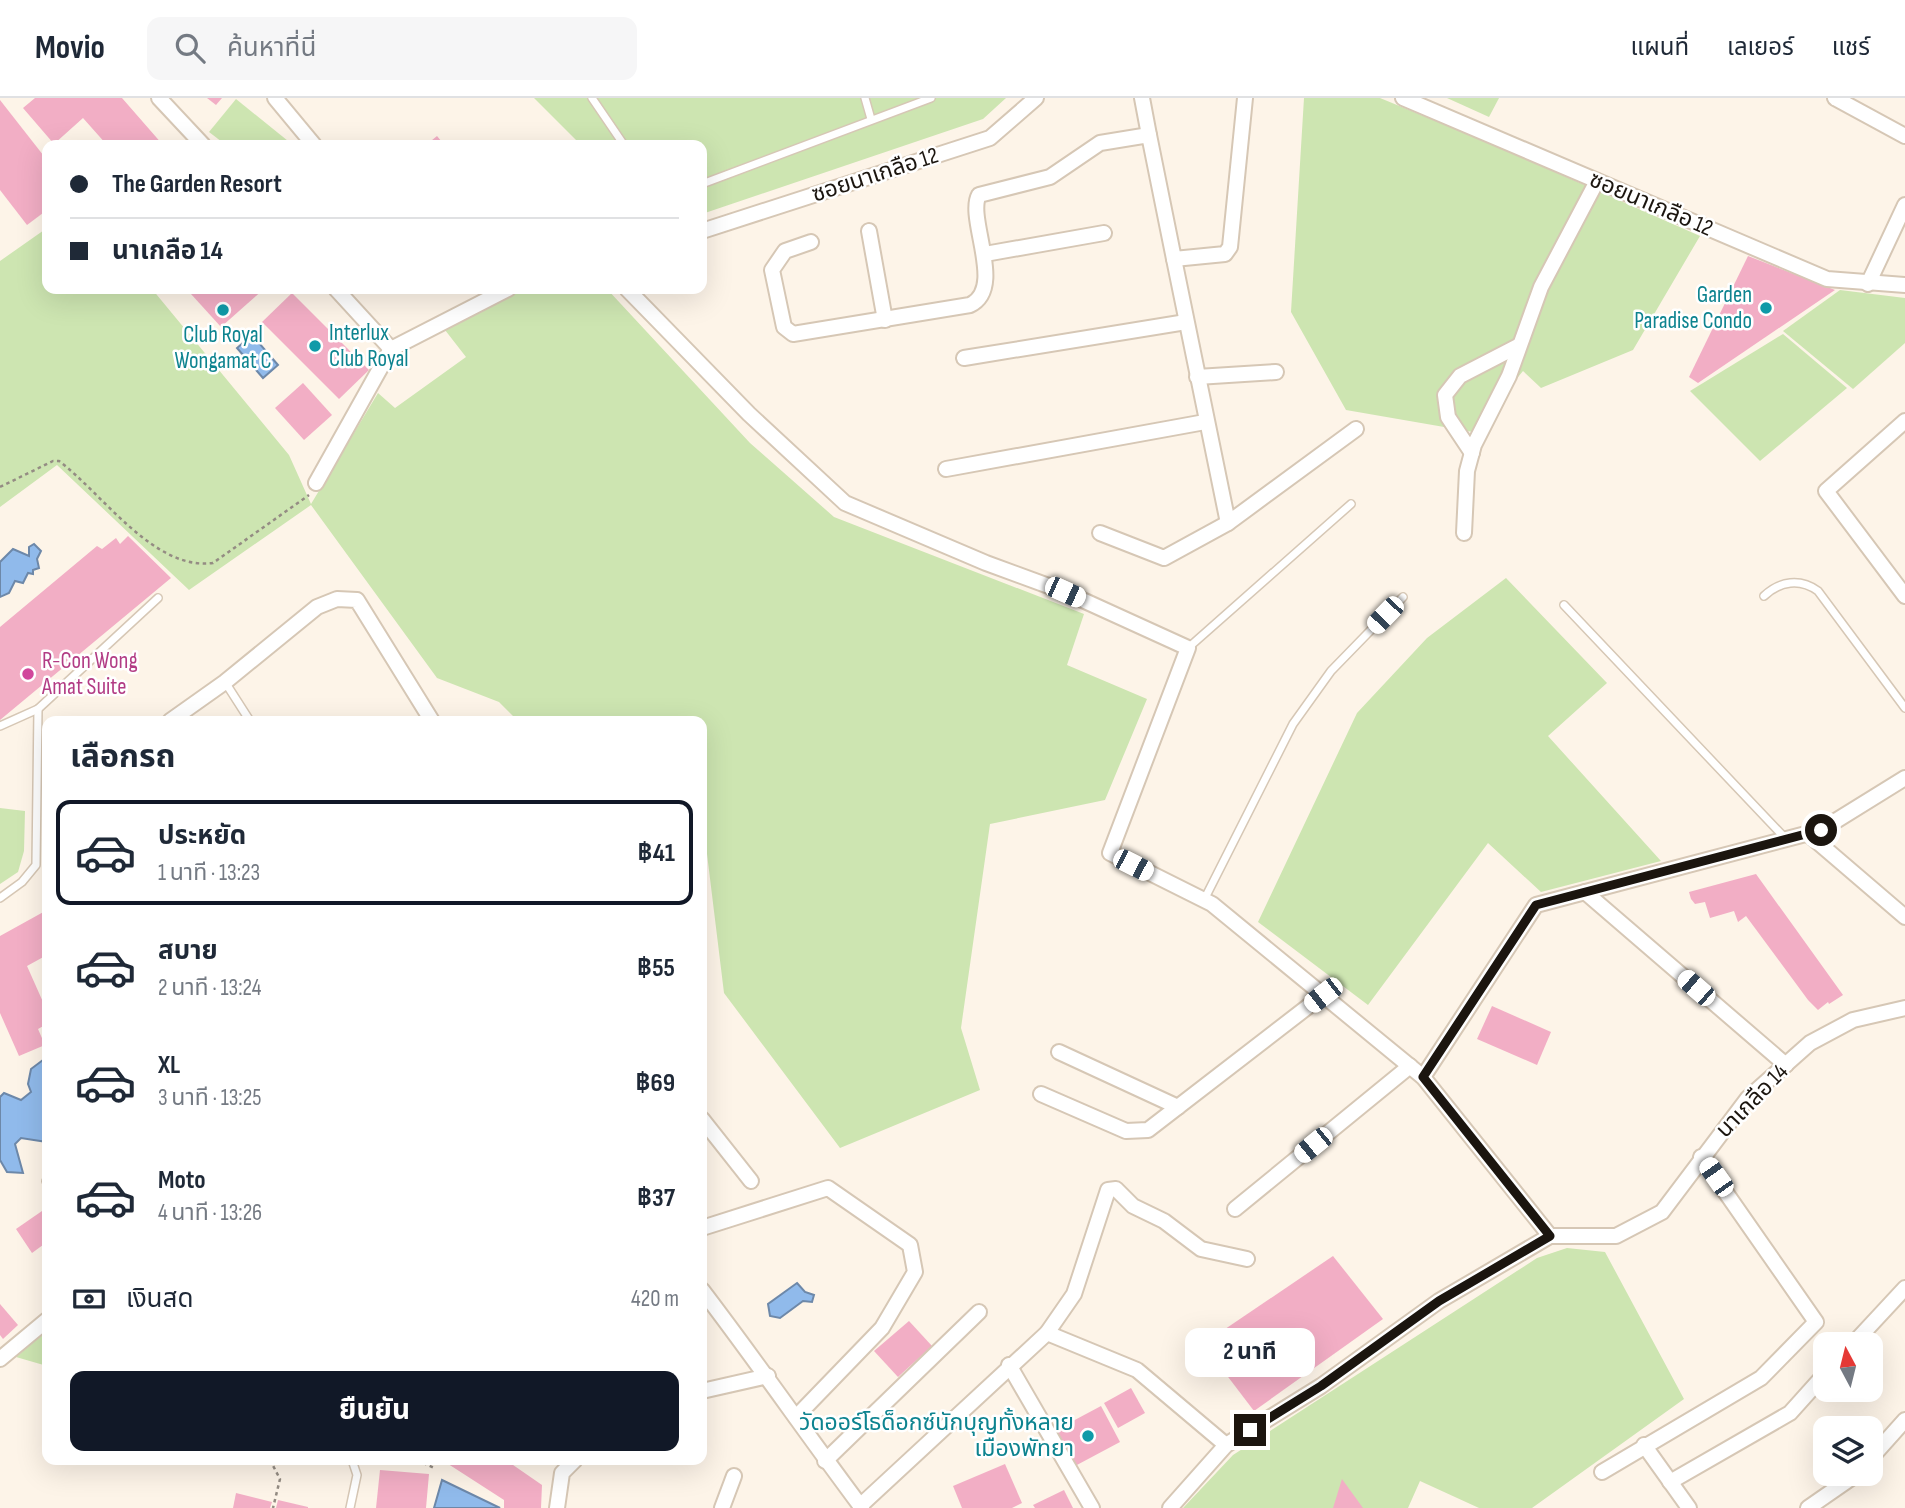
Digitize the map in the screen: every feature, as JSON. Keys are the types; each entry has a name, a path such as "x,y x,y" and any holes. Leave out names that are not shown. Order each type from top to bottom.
{"street":[{"path":"159,98 198,140"},
{"path":"275,98 310,140"},
{"name":"ซอยนาเกลือ 12","path":"707,229 990,138 1036,98"},
{"path":"1142,98 1205,422 1228,523"},
{"path":"1174,259 1219,255 1230,247 1245,98"},
{"name":"ซอยนาเกลือ 12","path":"1403,98 1827,279 1905,285"},
{"path":"1835,98 1905,136"},
{"path":"811,243 785,251 772,270 787,331 805,334 975,302 983,287 985,254 976,205 979,195 1051,177 1100,143 1149,135"},
{"path":"1464,534 1465,490 1472,453 1509,376 1541,287 1597,181"},
{"path":"1868,284 1905,205"},
{"path":"869,231 885,320"},
{"path":"985,254 1104,233"},
{"path":"341,294 391,349"},
{"path":"316,484 391,349 498,294"},
{"path":"632,294 749,414 845,503 986,563 1065,592 1188,648 1110,853 1203,900 1423,1077 1550,1236 1439,1301 1321,1386 1226,1445 1170,1508"},
{"path":"964,358 1186,322"},
{"path":"1472,453 1448,417 1445,395 1460,376 1518,346"},
{"path":"1197,377 1276,372"},
{"path":"1905,421 1826,491 1905,596"},
{"path":"946,469 1205,422"},
{"path":"1100,533 1164,558 1228,523 1356,429"},
{"path":"177,716 225,682 317,607 337,599 356,600 429,716"},
{"path":"1423,1077 1536,905 1821,830 1905,778"},
{"path":"1807,833 1905,917"},
{"path":"1585,892 1786,1065"},
{"path":"1041,1094 1137,1133 1148,1130 1323,995"},
{"name":"นาเกลือ 14","path":"1550,1236 1616,1236 1662,1212 1748,1098 1810,1043 1853,1020 1905,1008"},
{"path":"1059,1052 1178,1107"},
{"path":"1236,1209 1410,1066"},
{"path":"707,1125 751,1181"},
{"path":"1602,1472 1761,1378 1816,1322 1701,1157"},
{"path":"707,1226 828,1188 911,1245 915,1272 882,1328 796,1417"},
{"path":"707,1297 768,1376 825,1461 861,1507 1009,1365 1047,1333 1074,1294 1105,1193 1110,1189 1116,1189 1144,1213 1164,1222 1201,1249 1247,1259"},
{"path":"1864,1332 1905,1288"},
{"path":"825,1461 979,1312"},
{"path":"0,1359 42,1324"},
{"path":"1047,1333 1137,1370 1226,1445"},
{"path":"1009,1365 1092,1508"},
{"path":"707,1390 768,1376"},
{"path":"1670,1482 1790,1413 1813,1387"},
{"path":"1883,1445 1905,1420"},
{"path":"1644,1445 1689,1508"},
{"path":"557,1508 562,1473 570,1465"},
{"path":"722,1508 734,1476"},
{"path":"1808,1508 1840,1486"}],"lane":[{"path":"592,98 621,140"},
{"path":"865,98 871,119"},
{"path":"707,182 931,98"},
{"path":"1188,648 1351,504"},
{"path":"1764,596 1787,583 1804,583 1818,591 1905,708"},
{"path":"1203,900 1293,724 1331,671 1403,597"},
{"path":"0,726 38,709 158,598"},
{"path":"1564,605 1785,839"},
{"path":"225,682 247,716"},
{"path":"0,898 22,882 36,865 38,709"},
{"path":"350,1508 357,1475 354,1465"}],"path":[{"path":"0,487 52,461 59,461 155,546 178,559 197,565 213,562 305,498 316,484"},
{"path":"273,1465 280,1479 273,1508"},
{"path":"428,1465 434,1468"}],"green space":[{"path":"534,98 1006,98 983,119 707,212 707,140 576,140"},
{"path":"1304,98 1380,98 1700,236 1633,350 1541,388 1523,371 1473,432 1346,410 1291,312"},
{"path":"1447,98 1499,98 1489,117"},
{"path":"236,99 287,140 219,140 209,132"},
{"path":"42,232 42,294 156,294 289,455 311,504 378,393 395,408 466,357 445,330 507,294 612,294 750,443 834,517 1084,614 1067,665 1147,699 1105,800 990,824 961,1028 980,1090 840,1148 724,993 707,854 707,716 513,716 499,702 437,678 311,505 189,590 57,465 0,507 0,261"},
{"path":"1840,290 1905,298 1905,343 1853,389 1783,331"},
{"path":"1783,334 1847,388 1760,461 1690,391"},
{"path":"1506,578 1607,683 1548,736 1661,861 1541,892 1488,843 1368,1005 1258,922 1357,713 1427,638"},
{"path":"0,808 25,811 24,851 18,872 0,884"},
{"path":"1567,1248 1605,1252 1684,1399 1532,1508 1479,1508 1420,1481 1408,1508 1183,1508 1233,1455 1537,1258"},
{"path":"42,1335 42,1365 16,1357"}],"water":[{"path":"252,335 278,365 263,378 237,348"},
{"path":"34,544 41,551 37,559 39,568 33,570 33,574 28,573 23,583 15,581 9,593 0,597 0,562 13,549 29,556 29,547"},
{"path":"42,1061 42,1141 21,1138 15,1144 23,1173 7,1172 0,1160 0,1097 4,1093 21,1100 31,1092 28,1084 31,1069"},
{"path":"797,1283 805,1292 814,1295 812,1302 803,1301 780,1318 770,1316 768,1304"},
{"path":"442,1480 500,1508 434,1508"}],"building":[{"path":"35,98 122,98 159,140 103,140 83,118 58,140 51,140 23,108"},
{"path":"207,98 222,98 216,105"},
{"path":"0,100 42,154 42,214 27,225 0,190"},
{"name":"Garden Paradise Condo","path":"1748,256 1835,290 1698,383 1689,377"},
{"name":"Club Royal Wongamat C","path":"191,294 258,294 221,327"},
{"name":"Interlux Club Royal","path":"293,294 369,370 339,399 262,322"},
{"path":"303,383 332,415 304,440 275,408"},
{"name":"R-Con Wong Amat Suite","path":"128,536 171,578 0,720 0,627 97,546 102,549 116,538 120,544"},
{"path":"1756,874 1843,995 1818,1010 1746,916 1738,922 1734,911 1710,918 1705,902 1695,904 1691,899 1689,892"},
{"path":"42,913 42,958 27,966 42,1000 42,1027 38,1029 42,1046 19,1056 0,1013 0,936"},
{"path":"1492,1006 1551,1032 1537,1065 1477,1039"},
{"path":"42,1211 42,1246 32,1253 16,1229"},
{"path":"1333,1256 1383,1319 1254,1411 1203,1344"},
{"path":"0,1304 18,1325 3,1339 0,1335"},
{"path":"909,1321 932,1346 898,1377 874,1351"},
{"path":"1131,1388 1145,1413 1118,1428 1104,1403"},
{"name":"วัดออร์โธด็อกซ์นักบุญทั้งหลาย เมืองพัทยา","path":"1101,1406 1120,1442 1075,1466 1056,1430"},
{"path":"1005,1464 1022,1503 1012,1508 962,1508 953,1486"},
{"path":"450,1465 513,1465 542,1485 541,1508 504,1508 504,1500"},
{"path":"380,1470 429,1474 426,1508 376,1508"},
{"path":"1342,1479 1363,1508 1333,1508"},
{"path":"1064,1490 1073,1508 1035,1508 1033,1505"},
{"path":"236,1493 272,1502 270,1508 233,1508"},
{"path":"278,1500 308,1507 308,1508 276,1508"}],"place":[{"name":"Garden Paradise Condo","path":"1766,308"},
{"name":"Club Royal Wongamat C","path":"223,310"},
{"name":"Interlux Club Royal","path":"315,346"},
{"name":"R-Con Wong Amat Suite","path":"28,674"},
{"name":"วัดออร์โธด็อกซ์นักบุญทั้งหลาย เมืองพัทยา","path":"1088,1436"}],"route":[{"path":"1250,1430 1321,1386 1439,1301 1550,1236 1423,1077 1536,905 1821,830"}]}
